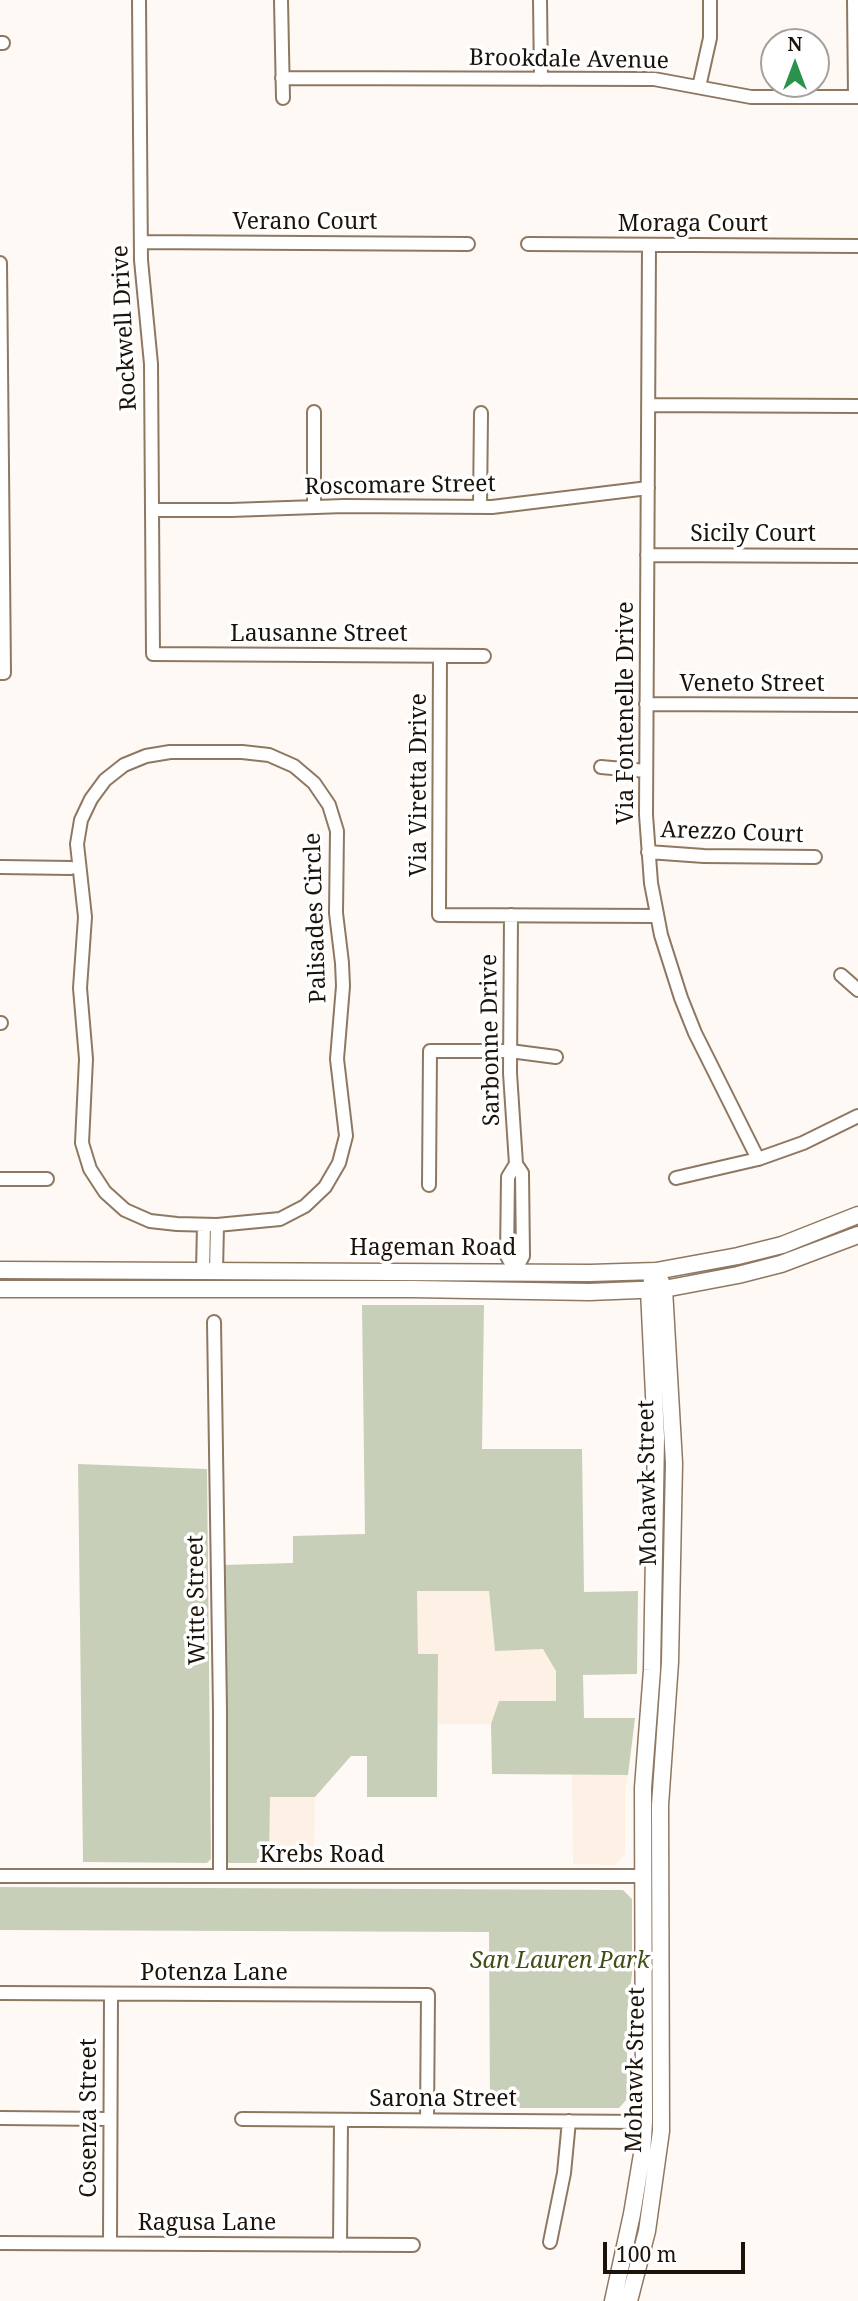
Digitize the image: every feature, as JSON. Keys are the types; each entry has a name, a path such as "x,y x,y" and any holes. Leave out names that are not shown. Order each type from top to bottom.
{"main road":[{"name":"Hageman Road","path":"0,1270 590,1273 656,1271 771,1248 858,1216"},
{"name":"Hageman Road","path":"0,1289 589,1292 656,1289 738,1276 781,1264 858,1235"},
{"path":"115,1290 130,1280 197,1280 210,1271"},
{"path":"411,1289 443,1281 508,1280 515,1271"},
{"name":"Mohawk Street","path":"645,1876 643,1788 652,1670 656,1271"},
{"name":"Mohawk Street","path":"629,2301 645,2241 661,2131 660,1805 670,1662 674,1463 656,1289"},
{"path":"645,1876 653,1893 653,1980 660,2017"},
{"path":"613,2301 642,2154 645,1876"},
{"path":"644,2122 650,2128 652,2141 644,2205 645,2241"}],"street":[{"name":"Rockwell Drive","path":"139,0 141,242 150,364 153,654"},
{"path":"281,0 283,98"},
{"path":"540,0 541,79"},
{"path":"699,87 710,38 710,0"},
{"path":"854,0 857,97"},
{"name":"Brookdale Avenue","path":"282,78 654,79 751,97 857,97"},
{"name":"Verano Court","path":"141,242 468,244"},
{"name":"Moraga Court","path":"528,244 858,246"},
{"name":"Via Fontenelle Drive","path":"649,245 646,704 648,852 657,916 681,998 695,1033 758,1159"},
{"path":"0,262 2,673"},
{"path":"648,405 858,406"},
{"path":"314,412 314,507"},
{"path":"480,507 481,413"},
{"name":"Roscomare Street","path":"152,510 480,507 517,505 626,488 648,488"},
{"name":"Sicily Court","path":"647,555 858,556"},
{"name":"Lausanne Street","path":"153,654 484,656"},
{"name":"Via Viretta Drive","path":"440,656 439,915 511,915"},
{"name":"Veneto Street","path":"646,704 858,705"},
{"name":"Palisades Circle","path":"170,752 243,752 269,755 293,766 314,783 329,805 337,831 336,912 343,986 337,1059 346,1136 339,1163 326,1187 305,1206 280,1219 211,1225 150,1221 125,1210 104,1192 90,1169 82,1143 86,1059 80,988 85,917 77,844 81,820 91,799 105,780 124,765 146,756 170,752"},
{"path":"601,767 646,771"},
{"name":"Arezzo Court","path":"648,852 704,856 815,857"},
{"path":"0,867 71,868"},
{"path":"511,915 657,916"},
{"name":"Sarbonne Drive","path":"511,915 510,1051 516,1164 508,1177 507,1256 515,1271"},
{"path":"841,975 858,990"},
{"path":"429,1185 430,1051 510,1051 556,1057"},
{"path":"676,1178 758,1159 803,1143 858,1116"},
{"path":"0,1178 47,1179"},
{"path":"210,1271 204,1242 211,1225"},
{"path":"210,1271 217,1242 211,1225"},
{"path":"204,1242 217,1242"},
{"name":"Witte Street","path":"214,1322 220,1876"},
{"name":"Krebs Road","path":"0,1876 645,1876"},
{"name":"Potenza Lane","path":"0,1993 428,1995 428,2120"},
{"name":"Cosenza Street","path":"110,2244 111,1994"},
{"path":"0,2118 110,2119"},
{"name":"Sarona Street","path":"242,2119 644,2122"},
{"path":"340,2245 341,2120"},
{"path":"550,2242 564,2173 569,2121"},
{"name":"Ragusa Lane","path":"0,2243 413,2245"}],"shaded area":[{"path":"417,1591 489,1591 495,1650 544,1649 556,1671 556,1701 500,1701 491,1724 438,1724 438,1654 418,1654"},
{"path":"572,1775 628,1775 625,1789 625,1854 615,1865 573,1864"},
{"path":"270,1796 315,1797 314,1863 269,1863"}],"green space":[{"path":"362,1305 484,1305 482,1449 582,1449 584,1592 638,1591 637,1674 583,1675 584,1718 635,1718 628,1775 492,1774 491,1724 499,1701 556,1701 556,1671 543,1649 495,1651 489,1591 417,1591 418,1654 438,1654 437,1797 367,1797 367,1756 351,1756 315,1797 270,1797 269,1863 227,1863 222,1565 293,1563 293,1536 365,1534"},
{"path":"78,1464 207,1469 211,1859 207,1863 83,1862"},
{"name":"San Lauren Park","path":"0,1887 623,1890 632,1899 632,1974 627,2012 627,2099 619,2108 490,2108 489,1932 0,1930"}]}
